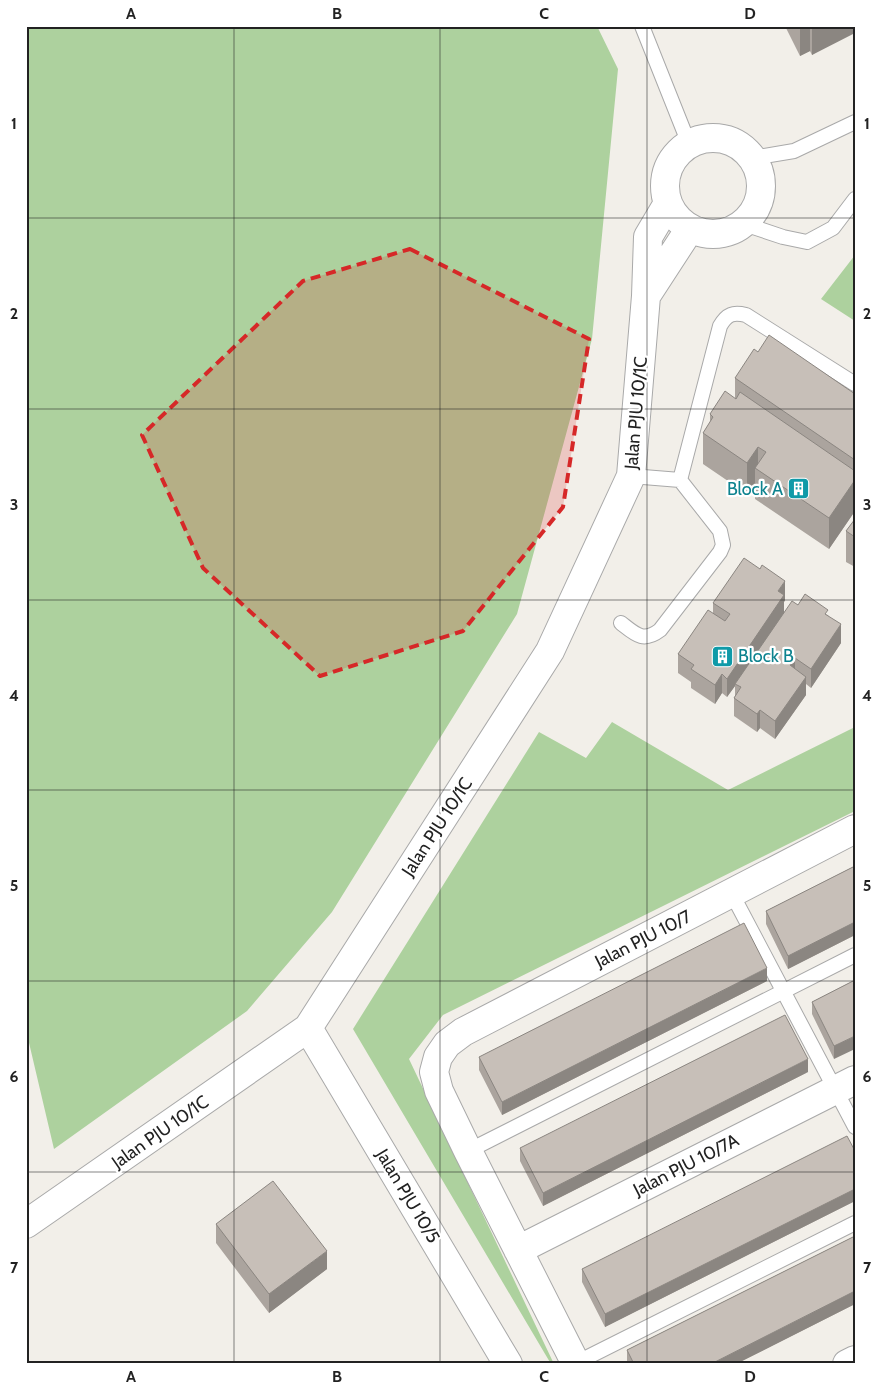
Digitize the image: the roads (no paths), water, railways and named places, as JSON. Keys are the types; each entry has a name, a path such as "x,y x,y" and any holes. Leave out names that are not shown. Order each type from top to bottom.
{"street":[{"path":"712,138 735,143 752,158 761,180 758,204 744,224 718,235 689,230 667,205 664,182 672,160 689,144 712,138"},
{"name":"Jalan PJU 10/1C","path":"26,1224 308,1028 550,651 631,476 646,296 648,237 667,205"},
{"name":"Jalan PJU 10/1C","path":"646,296 689,230"},
{"name":"Jalan PJU 10/7","path":"468,1152 439,1091 434,1072 438,1057 447,1044 463,1032 855,829"},
{"name":"Jalan PJU 10/5","path":"308,1028 508,1364"},
{"name":"Jalan PJU 10/7A","path":"518,1250 845,1085"},
{"path":"468,1152 576,1364"},
{"path":"847,1364 855,1360"}],"lane":[{"path":"642,26 689,144"},
{"path":"752,158 794,151 855,122"},
{"path":"744,224 783,237 807,242 833,228 855,199"},
{"path":"680,480 720,326 725,316 735,312 746,315 855,384"},
{"path":"621,623 636,634 644,637 653,636 660,630 720,552 723,545 720,530 680,480 631,476"},
{"path":"732,894 784,992 845,1085 855,1127"},
{"path":"468,1152 855,955"},
{"path":"576,1364 855,1223"}],"place":[{"name":"Block A","path":"799,489"},
{"name":"Block B","path":"722,656"}]}
